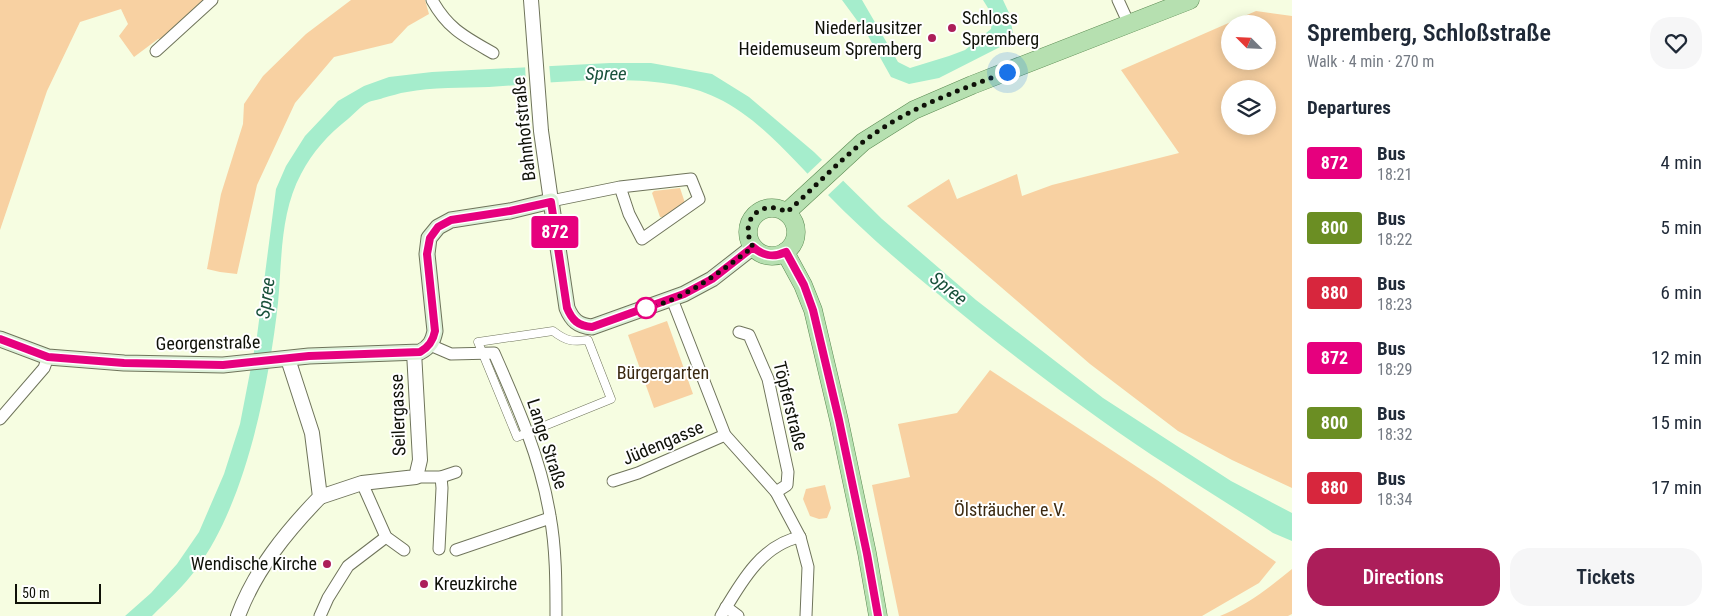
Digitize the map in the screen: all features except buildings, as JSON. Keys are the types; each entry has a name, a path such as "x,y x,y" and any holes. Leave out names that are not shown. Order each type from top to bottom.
{"main road":[{"path":"787,212 863,142 914,110 1190,0"},
{"path":"421,350 433,339 435,331 427,254 430,238 438,227 451,220 510,211 551,202"},
{"name":"Bahnhofstraße","path":"551,202 567,308 575,322 584,327 592,327 672,299"},
{"path":"764,208 780,209 787,212 792,218 796,232 795,240 786,252 779,255 765,255 753,247 747,233 748,225 752,218 764,208"},
{"path":"672,299 712,279 753,247"},
{"path":"786,252 798,274 813,310 839,420 878,616"},
{"name":"Georgenstraße","path":"0,339 48,357 124,363 223,365 309,356 421,350"}],"street":[{"path":"156,51 212,0"},
{"path":"432,0 439,13 456,32 493,53"},
{"name":"Bahnhofstraße","path":"531,0 540,116 551,202"},
{"path":"1118,0 1129,24"},
{"path":"551,202 620,187 691,180 699,199 642,239 629,214 620,187"},
{"path":"672,299 726,435 776,492 800,537 808,567 806,616"},
{"path":"421,350 451,354 483,353 478,342 554,331 562,338 574,342 588,340 611,399 529,438"},
{"name":"Töpferstraße","path":"739,332 749,335 768,379 788,472 787,485 776,492"},
{"name":"Seilergasse","path":"416,477 420,460 421,350"},
{"name":"Lange Straße","path":"483,353 494,353 529,438 550,518 556,586 556,616"},
{"path":"0,418 44,368 48,357"},
{"path":"283,359 312,433 320,497"},
{"name":"Jüdengasse","path":"614,481 638,473 726,435"},
{"path":"238,616 252,585 267,560 304,512 320,497 362,483 416,477 441,477 456,472"},
{"path":"439,548 441,477"},
{"path":"362,483 386,536 404,550"},
{"path":"456,550 550,518"},
{"path":"320,616 328,598 348,566 386,536"},
{"path":"738,616 724,611 759,560 786,540 800,537"}],"green space":[{"path":"0,0 208,0 166,38 158,39 134,57 119,36 128,24 121,9 80,22 47,91 0,230"},
{"path":"351,0 425,0 429,14 408,26 392,43 334,57 295,103 257,185 237,274 207,269 221,194 243,124 244,104 263,76 306,34"},
{"path":"1256,11 1292,16 1292,488 1232,460 1178,431 1090,364 907,206 949,179 957,199 1017,174 1022,196 1052,185 1179,153 1121,70 1221,26 1221,70 1276,70 1276,15 1247,15"},
{"path":"680,188 685,203 665,217 660,217 652,193 654,191"},
{"name":"Bürgergarten","path":"667,321 693,394 654,408 628,335"},
{"name":"Ölsträucher e.V.","path":"990,370 1157,480 1276,562 1259,583 1202,616 899,616 872,485 910,477 898,424 957,413"},
{"path":"825,485 831,508 827,518 819,519 810,516 803,499 806,489"},
{"path":"1292,569 1292,614 1288,616 1220,616 1249,601"}],"water":[{"path":"842,0 862,0 898,62 910,68 965,50 991,29 993,16 983,0 1003,0 1010,15 1013,34 1000,47 939,78 909,84 891,77 867,34"},
{"name":"Spree","path":"610,63 651,63 712,74 749,97 814,152 882,219 976,300 1103,398 1231,481 1292,513 1292,541 1273,533 1122,435 1018,358 882,246 762,129 748,117 717,98 693,89 666,83 636,81 574,81 489,87 437,88 401,93 365,104 328,137 301,174 289,205 283,237 274,335 261,405 242,477 229,510 214,541 187,581 152,616 125,616 151,593 177,564 199,532 224,474 240,424 257,336 276,189 286,166 305,136 338,101 364,86 389,77 432,72"}],"pier":[{"path":"549,63 551,86 526,87 525,64"},
{"path":"824,158 845,179 826,197 805,176"}],"bus line":[{"name":"872","path":"0,339 48,357 124,363 223,365 309,356 420,352 430,345 435,331 427,264 427,245 438,227 451,220 510,211 551,202 567,308 575,322 584,327 592,327 684,294 712,279 753,247 765,255 772,256 786,252 804,285 813,310 839,420 878,616"}],"place":[{"name":"Schloss Spremberg","path":"952,28"},
{"name":"Niederlausitzer Heidemuseum Spremberg","path":"932,38"},
{"name":"Wendische Kirche","path":"327,564"},
{"name":"Kreuzkirche","path":"424,584"}],"route":[{"path":"646,308 684,294 712,279 753,247 747,233 748,225 757,212 764,208 772,207 787,212 863,142 898,119 941,98 1007,72"}]}
